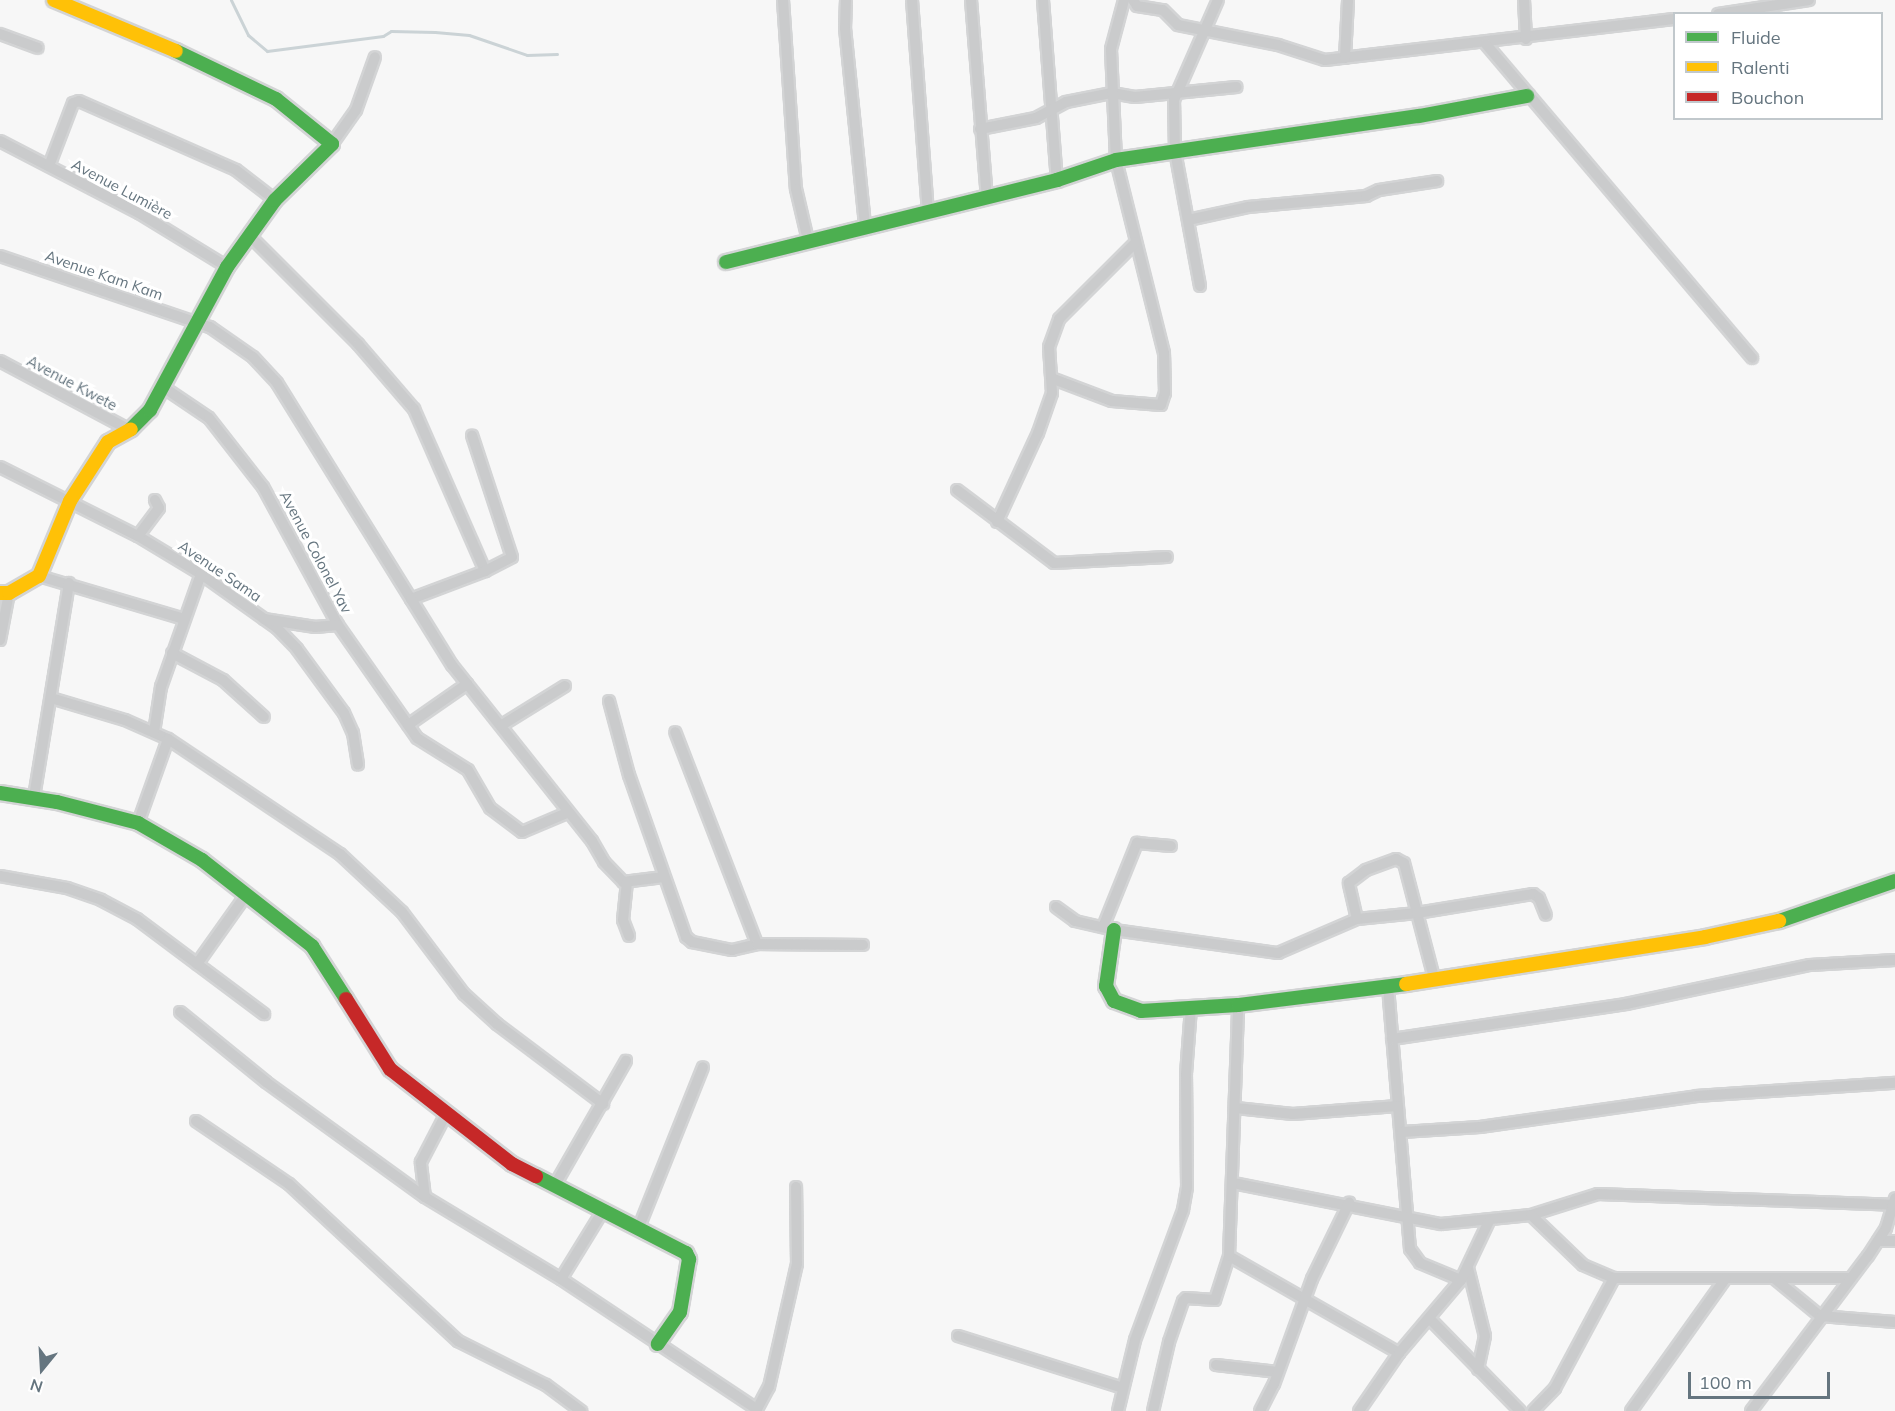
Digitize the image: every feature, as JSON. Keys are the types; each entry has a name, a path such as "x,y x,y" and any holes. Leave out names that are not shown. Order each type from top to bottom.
{"street":[{"path":"54,0 138,33 276,99 332,144"},
{"path":"783,0 796,189 808,240"},
{"path":"846,0 845,28 865,226"},
{"path":"912,0 928,211"},
{"path":"971,0 987,198"},
{"path":"1043,0 1057,180"},
{"path":"1051,378 1112,401 1161,405 1165,393 1164,353 1116,160 1112,93 1112,38 1124,0"},
{"path":"1133,0 1137,6 1163,10 1178,25 1278,45 1318,59 1526,39 1673,19"},
{"path":"1200,286 1175,151 1176,92 1218,0"},
{"path":"1345,58 1348,0"},
{"path":"1524,0 1526,39"},
{"path":"1731,12 1809,0"},
{"path":"0,34 38,48"},
{"path":"1485,43 1527,96 1752,358"},
{"path":"39,576 70,501 108,442 130,430 142,420 163,387 227,267 275,200 332,144 356,110 375,57"},
{"path":"980,129 1036,118 1066,102 1112,93 1135,97 1237,87"},
{"path":"726,262 1057,180 1116,160 1419,116 1527,96"},
{"path":"49,166 72,103 79,101 236,170 275,200"},
{"name":"Avenue Lumière","path":"0,141 140,213 227,267"},
{"path":"1188,220 1248,207 1366,196 1379,190 1437,181"},
{"path":"250,236 358,344 414,409 485,571"},
{"path":"997,522 1038,433 1052,393 1049,347 1059,319 1136,242"},
{"name":"Avenue Kam Kam","path":"0,256 118,294 197,325 217,330 234,342 276,383 467,684 502,725 567,813 592,841 604,862 627,882"},
{"name":"Avenue Kwete","path":"0,362 130,430"},
{"name":"Avenue Colonel Yav","path":"163,387 209,417 264,487 338,625 408,725 427,747 468,770 490,808 522,832 567,813"},
{"path":"411,599 485,571 512,557 472,435"},
{"name":"Avenue Sama","path":"0,467 138,536 201,574 264,619 297,649 339,705 351,726 358,765"},
{"path":"957,490 1056,564 1167,557"},
{"path":"138,536 159,508 155,500"},
{"path":"154,732 161,687 201,574"},
{"path":"0,640 4,593 39,576 69,583 184,619"},
{"path":"34,797 69,583"},
{"path":"264,619 315,627 338,625"},
{"path":"172,653 223,680 264,717"},
{"path":"408,725 467,684"},
{"path":"502,725 565,686"},
{"path":"51,698 154,732 168,739 340,854 402,912 472,1001 603,1104"},
{"path":"609,700 664,877 689,940 732,950 757,944 863,945"},
{"path":"675,732 757,944"},
{"path":"138,823 168,739"},
{"path":"0,793 34,797 138,823 202,860 312,946 381,1059 446,1114 512,1164 556,1183 681,1250 689,1259 680,1312 658,1344"},
{"path":"1171,846 1137,843 1109,929 1106,986 1114,1001 1141,1011 1238,1005 1388,987 1705,937 1772,923 1895,880"},
{"path":"1357,919 1349,883 1366,870 1396,859 1404,863 1434,978"},
{"path":"0,876 67,888 101,900 137,920 264,1014"},
{"path":"629,936 623,920 627,882 664,877"},
{"path":"1056,907 1066,917 1109,929 1278,953 1357,919 1417,913 1533,894 1539,898 1546,915"},
{"path":"197,964 246,895"},
{"path":"1392,1039 1626,1005 1810,965 1895,960"},
{"path":"1388,987 1402,1132 1406,1217 1413,1256 1461,1280"},
{"path":"1153,1411 1168,1342 1183,1301 1186,1298 1215,1300 1229,1257 1238,1005"},
{"path":"1118,1411 1135,1340 1183,1210 1187,1187 1186,1074 1191,1007"},
{"path":"180,1012 257,1076 425,1197 561,1279 756,1410 769,1387 797,1264 796,1187"},
{"path":"556,1183 626,1061"},
{"path":"639,1227 703,1067"},
{"path":"1402,1132 1480,1127 1697,1096 1895,1083"},
{"path":"1236,1108 1293,1114 1398,1106"},
{"path":"425,1197 421,1162 446,1114"},
{"path":"196,1121 289,1184 458,1341 546,1385 581,1411"},
{"path":"1233,1183 1349,1203 1441,1224 1531,1215 1598,1194 1894,1202 1878,1241 1751,1411"},
{"path":"1260,1411 1278,1372 1305,1300 1349,1203"},
{"path":"561,1279 604,1209"},
{"path":"1531,1215 1583,1264 1614,1278 1850,1278"},
{"path":"1359,1411 1399,1353 1461,1280 1489,1221"},
{"path":"1878,1241 1895,1241"},
{"path":"1229,1257 1399,1353"},
{"path":"1468,1269 1485,1336 1478,1369"},
{"path":"1533,1411 1555,1388 1614,1278"},
{"path":"1631,1411 1726,1278"},
{"path":"1775,1279 1820,1316 1895,1322"},
{"path":"1430,1319 1520,1411"},
{"path":"958,1336 1123,1388"},
{"path":"1216,1365 1278,1372"}],"waterway":[{"path":"231,0 248,35 267,51 383,36 391,31 469,35 527,55 557,54"}],"traffic: fast":[{"path":"131,429 150,410 227,267 275,200 332,144 276,99 176,51"},
{"path":"726,262 1057,180 1116,160 1419,116 1527,96"},
{"path":"0,793 57,802 138,823 202,860 312,946 346,999"},
{"path":"1779,921 1895,881"},
{"path":"1114,930 1106,986 1114,1001 1141,1011 1238,1005 1406,984"},
{"path":"536,1176 686,1253 689,1259 680,1312 658,1344"}],"traffic: slow":[{"path":"54,0 176,51"},
{"path":"0,593 9,593 39,576 70,501 108,442 131,429"},
{"path":"1406,984 1705,937 1779,921"}],"traffic: jam":[{"path":"346,999 390,1069 512,1164 536,1176"}]}
